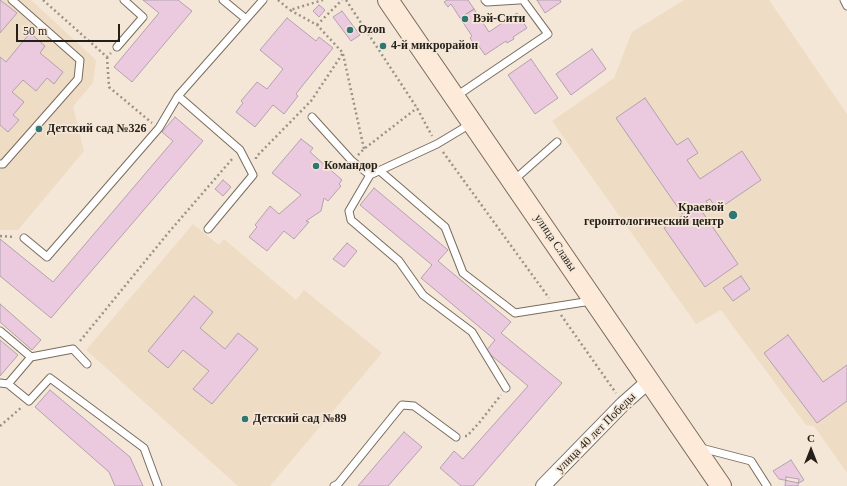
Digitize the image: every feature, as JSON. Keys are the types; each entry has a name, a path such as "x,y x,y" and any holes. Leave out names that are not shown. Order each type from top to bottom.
{"main road":[{"name":"улица Славы","path":"388,0 721,486"}],"street":[{"name":"улица 40 лет Победы","path":"543,486 623,404 649,381"}],"lane":[{"path":"0,164 3,164 78,79 80,60 12,0"},
{"path":"117,47 142,17 124,0"},
{"path":"223,0 246,19"},
{"path":"24,238 47,257 159,128 178,96 263,0"},
{"path":"485,0 487,2 519,0"},
{"path":"455,97 548,34 523,0"},
{"path":"844,0 847,6"},
{"path":"178,96 240,150 253,176 208,229"},
{"path":"312,117 352,161 370,175"},
{"path":"472,122 437,144 370,175 349,211 351,220 399,261 424,295 472,332 506,388"},
{"path":"512,181 557,142"},
{"path":"380,171 445,227 463,273 514,314 594,300"},
{"path":"0,330 31,357"},
{"path":"8,384 31,357 73,349 87,364"},
{"path":"0,384 8,384 29,401 50,378 144,448 158,486"},
{"path":"334,486 338,484 402,405 414,406 456,437"},
{"path":"694,446 751,461 767,486"}],"path":[{"path":"43,0 107,57 109,87 159,128"},
{"path":"278,0 290,10 317,25 343,53 364,149"},
{"path":"290,10 323,0"},
{"path":"317,25 342,0"},
{"path":"346,0 417,108 437,144 556,307 623,404"},
{"path":"107,57 117,47"},
{"path":"253,176 256,157 311,101 343,53"},
{"path":"359,154 417,108"},
{"path":"73,349 173,227 240,150"},
{"path":"0,236 24,238"},
{"path":"467,436 506,388"},
{"path":"0,426 29,401"}],"shaded area":[{"name":"Детский сад №326","path":"0,0 31,0 96,60 93,83 73,106 84,151 18,230 0,230"},
{"name":"Краевой геронтологический центр","path":"684,0 769,0 847,114 847,473 814,426 806,425 721,310 696,324 552,121 614,78 632,32"},
{"name":"Детский сад №89","path":"193,224 219,245 224,239 296,300 304,290 382,353 270,486 238,486 86,350"}],"building":[{"path":"0,0 17,13 0,33"},
{"path":"143,0 178,0 192,11 132,82 114,67 159,13"},
{"path":"447,0 468,0 474,9 460,18 451,4 448,7 444,2"},
{"path":"537,0 560,0 561,2 545,13"},
{"path":"319,5 325,10 319,17 313,11"},
{"path":"474,9 489,32 517,13 527,28 513,37 514,39 507,43 506,41 485,55 476,42 474,44 470,38 472,36 460,18"},
{"path":"342,11 360,35 351,41 333,17"},
{"path":"287,18 316,41 319,37 333,48 296,94 298,96 284,114 273,105 255,127 236,112 243,103 241,101 257,82 267,89 283,69 260,50"},
{"path":"30,33 45,46 40,53 63,72 54,84 47,78 36,91 23,80 12,92 24,102 13,115 19,120 8,132 0,125 0,57 6,62"},
{"path":"592,49 606,69 571,95 556,74"},
{"path":"531,59 558,98 535,114 508,75"},
{"path":"645,98 677,145 688,138 698,153 687,160 700,179 742,151 761,180 717,210 710,199 706,201 708,204 701,210 738,264 705,287 664,228 683,215 616,118"},
{"path":"175,117 203,141 51,318 0,276 0,239 53,282 173,141 162,132"},
{"path":"301,139 313,148 310,152 342,180 339,184 341,186 328,201 324,198 321,211 306,221 309,222 294,239 284,231 267,251 249,237 257,227 255,225 270,206 279,214 301,195 272,173"},
{"path":"223,180 231,187 223,196 215,189"},
{"path":"374,188 448,250 438,261 511,322 501,333 562,383 473,486 461,486 440,468 454,451 463,459 528,386 486,351 495,340 421,278 432,265 360,205"},
{"path":"347,243 357,251 344,267 333,259"},
{"path":"741,276 750,289 733,301 723,288"},
{"path":"194,296 213,312 200,328 225,349 238,333 258,349 212,404 193,389 209,371 183,350 168,368 148,351"},
{"path":"0,304 41,340 32,350 0,322"},
{"path":"788,335 823,382 847,365 847,401 817,423 764,353"},
{"path":"0,340 18,355 0,376"},
{"path":"50,390 130,457 143,486 115,486 109,472 35,407"},
{"path":"404,432 422,447 388,486 358,486"},
{"path":"791,460 804,480 799,483 779,479 773,471"},
{"path":"786,477 799,479 798,486 785,486"}],"place":[{"name":"Вэй-Сити","path":"465,19"},
{"name":"Ozon","path":"350,30"},
{"name":"4-й микрорайон","path":"383,46"},
{"name":"Детский сад №326","path":"39,129"},
{"name":"Командор","path":"316,166"},
{"name":"Краевой геронтологический центр","path":"733,215"},
{"name":"Детский сад №89","path":"245,419"}]}
